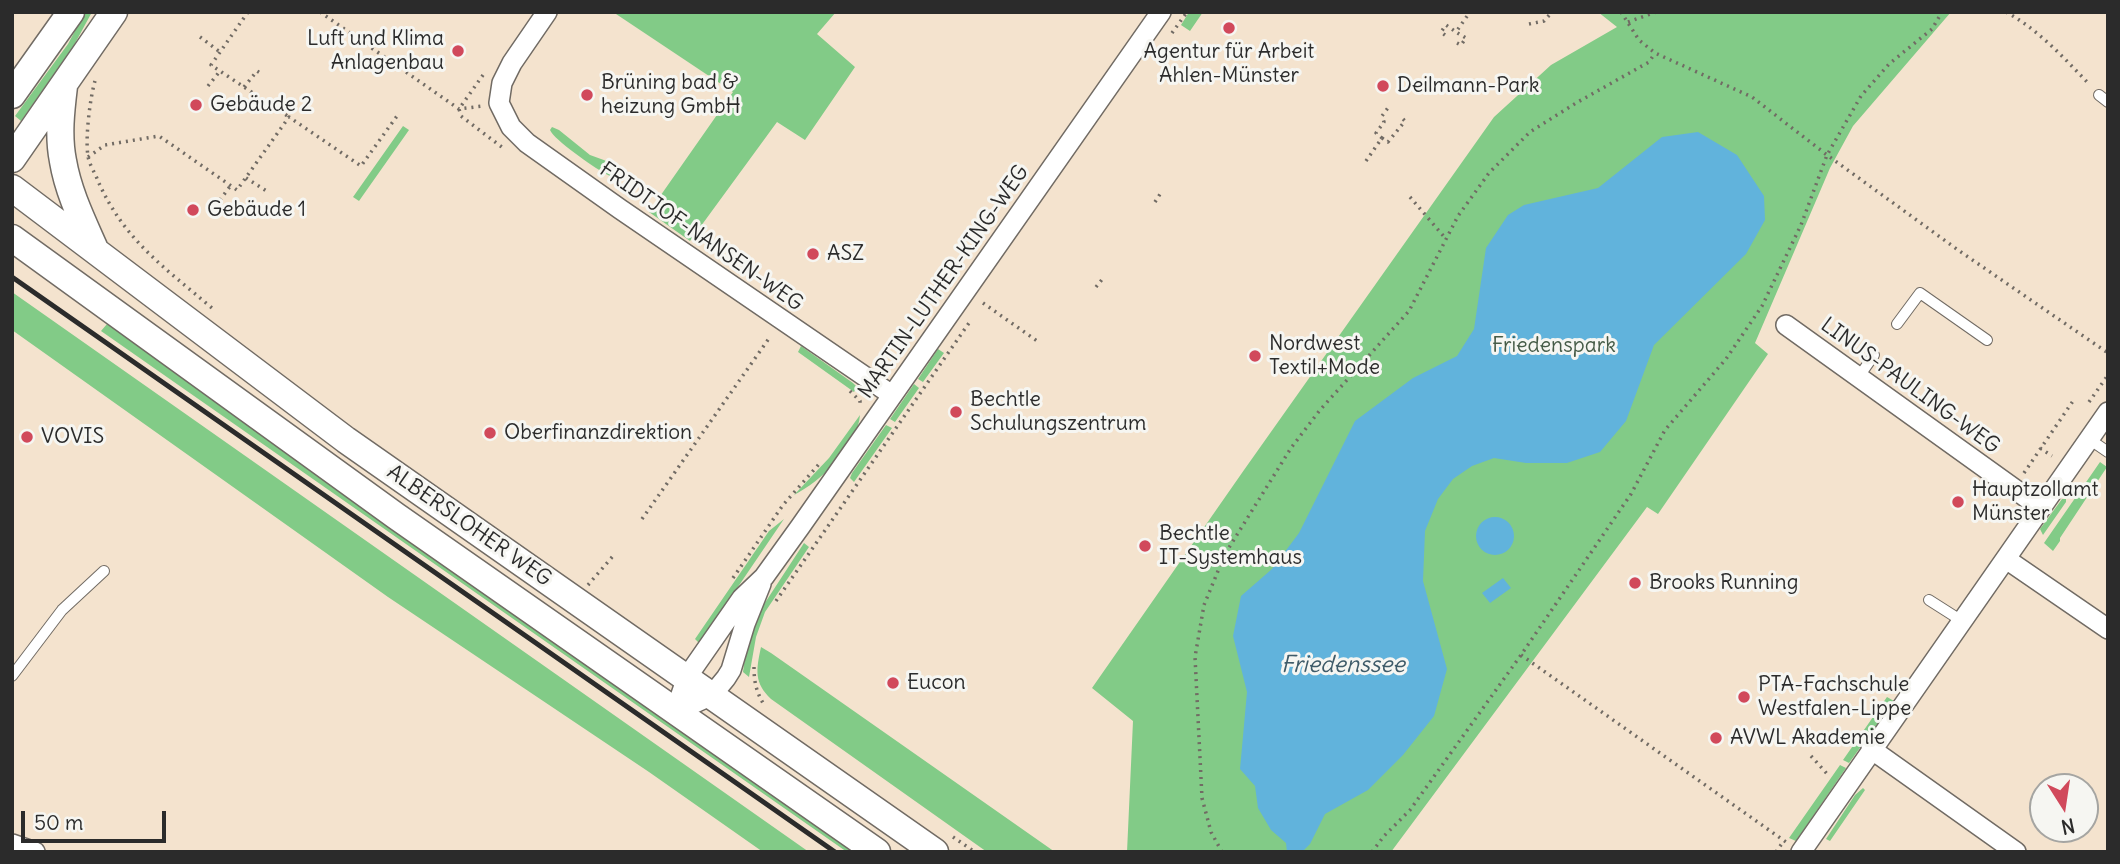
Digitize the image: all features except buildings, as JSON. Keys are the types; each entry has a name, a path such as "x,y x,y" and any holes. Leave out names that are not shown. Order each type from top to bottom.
{"main road":[{"path":"12,95 71,12"},
{"path":"12,159 114,12"},
{"path":"12,69 52,39"},
{"path":"64,82 60,120 62,158 68,183 95,249"},
{"name":"ALBERSLOHER WEG","path":"12,188 329,428 712,695 944,844"},
{"name":"ALBERSLOHER WEG","path":"12,238 385,508 877,852"}],"street":[{"path":"499,103 502,83 512,63 547,12"},
{"name":"MARTIN-LUTHER-KING-WEG","path":"675,712 687,677 742,598 764,577 1161,12"},
{"name":"FRIDTJOF-NANSEN-WEG","path":"499,103 511,127 527,143 892,395"},
{"name":"LINUS-PAULING-WEG","path":"1786,325 2042,508"},
{"path":"1796,849 1871,749 2108,412"},
{"path":"2006,559 2108,629"},
{"name":"MARTIN-LUTHER-KING-WEG","path":"712,695 731,670 745,624 764,577"},
{"path":"675,712 712,695"},
{"path":"1871,749 2016,852"},
{"path":"12,844 35,852"}],"lane":[{"path":"2099,94 2108,102"},
{"path":"1897,324 1920,293 1987,340"},
{"path":"1858,378 1874,355"},
{"path":"2089,439 2108,452"},
{"path":"12,676 62,610 104,570"},
{"path":"1929,600 1962,621"}],"path":[{"path":"248,12 211,65 361,166 397,116"},
{"path":"320,12 459,109 499,103"},
{"path":"1456,32 1470,12"},
{"path":"1529,24 1544,22 1552,12"},
{"path":"1621,12 1639,40 1655,53 1752,97 1958,250 2108,353"},
{"path":"1628,22 1656,12"},
{"path":"1372,852 1410,810 1521,655 1632,494 1665,430 1726,359 1762,306 1801,225 1827,155 1861,96 1889,64 1932,29 1941,13 1935,12"},
{"path":"2006,12 2047,40 2099,94"},
{"path":"1445,34 1441,32 1446,25 1466,38 1461,46 1457,43"},
{"path":"200,37 220,52"},
{"path":"1222,852 1211,832 1202,798 1195,657 1204,605 1225,554 1291,448 1320,410 1409,311 1458,216 1489,173 1530,132 1649,62 1655,53"},
{"path":"208,86 220,71"},
{"path":"244,88 257,71 262,74"},
{"path":"96,75 90,98 88,156 104,195 126,230 151,256 216,311"},
{"path":"1390,108 1382,116 1384,122 1376,133 1388,142 1405,121 1403,119"},
{"path":"88,156 105,145 159,136 237,190 289,117"},
{"path":"1366,161 1382,138"},
{"path":"246,178 268,192"},
{"path":"220,200 231,185"},
{"path":"1155,202 1162,191"},
{"path":"1410,197 1446,239"},
{"path":"1096,287 1104,277"},
{"path":"983,303 1040,343"},
{"path":"642,519 770,337"},
{"path":"2029,477 2023,473 2073,401"},
{"path":"2040,448 2052,456"},
{"path":"769,611 826,528"},
{"path":"587,586 613,556"},
{"path":"1521,655 1796,849"},
{"path":"754,660 754,681 766,707 756,700"},
{"path":"1811,756 1829,776"},
{"path":"1776,852 1784,841"},
{"path":"944,844 975,852"}],"green space":[{"path":"85,12 92,12 73,47 21,121 15,116 68,44"},
{"path":"613,12 836,12 817,34 855,67 805,140 777,122 690,241 649,212 733,92"},
{"path":"1189,12 1203,12 1190,31 1181,25"},
{"name":"Friedenspark","path":"1598,12 1951,12 1853,126 1830,168 1755,343 1768,354 1658,514 1647,507 1391,852 1127,852 1133,721 1092,688 1494,117 1551,65 1617,27"},
{"path":"403,126 409,130 359,201 353,197"},
{"path":"552,127 590,155 612,163 616,172 610,176 584,159 553,134 550,130"},
{"path":"12,292 809,852 763,852 388,597 12,330"},
{"path":"107,324 859,852 847,852 101,331"},
{"path":"801,346 853,383 857,387 854,392 798,352"},
{"path":"938,349 944,353 923,382 918,379"},
{"path":"914,384 919,388 895,422 890,419"},
{"path":"860,415 852,439 836,462 794,495 829,458"},
{"path":"886,425 892,428 854,482 850,478 852,473"},
{"path":"2100,462 2107,467 2053,551 2044,543"},
{"path":"2062,499 2066,499 2066,502 2043,535 2040,529"},
{"path":"784,519 699,643 695,639 769,531"},
{"path":"804,543 809,547 765,612 756,637 749,677 743,672 746,650 757,615"},
{"path":"761,647 1055,852 987,852 771,699 759,682"},
{"path":"1887,697 1894,701 1849,763 1843,760"},
{"path":"1840,765 1846,768 1796,841 1789,838"},
{"path":"1863,788 1865,790 1830,841 1826,839 1855,795"}],"water":[{"name":"Friedenssee","path":"1698,132 1737,155 1764,196 1765,220 1746,254 1654,345 1626,421 1600,452 1567,463 1526,463 1494,458 1472,466 1453,479 1438,499 1425,531 1423,581 1447,669 1434,716 1403,755 1368,790 1325,814 1310,844 1302,852 1287,852 1286,843 1271,830 1258,808 1255,786 1240,769 1247,692 1233,636 1241,596 1272,569 1299,533 1355,421 1413,378 1457,356 1474,329 1486,248 1508,215 1524,205 1598,188 1662,137"},
{"path":"1495,517 1508,523 1514,536 1508,549 1495,555 1482,549 1476,536 1482,523"},
{"path":"1503,578 1511,588 1490,603 1482,593"}],"railway":[{"path":"12,277 835,852"}],"place":[{"name":"Agentur für Arbeit Ahlen-Münster","path":"1229,28"},
{"name":"Luft und Klima Anlagenbau","path":"458,51"},
{"name":"Deilmann-Park","path":"1383,86"},
{"name":"Brüning bad & heizung GmbH","path":"587,95"},
{"name":"Gebäude 2","path":"196,105"},
{"name":"Gebäude 1","path":"193,210"},
{"name":"ASZ","path":"813,254"},
{"name":"Nordwest Textil+Mode","path":"1255,356"},
{"name":"Bechtle Schulungszentrum","path":"956,412"},
{"name":"Oberfinanzdirektion","path":"490,433"},
{"name":"VOVIS","path":"27,437"},
{"name":"Hauptzollamt Münster","path":"1958,502"},
{"name":"Bechtle IT-Systemhaus","path":"1145,546"},
{"name":"Brooks Running","path":"1635,583"},
{"name":"Eucon","path":"893,683"},
{"name":"PTA-Fachschule Westfalen-Lippe","path":"1744,697"},
{"name":"AVWL Akademie","path":"1716,738"}]}
